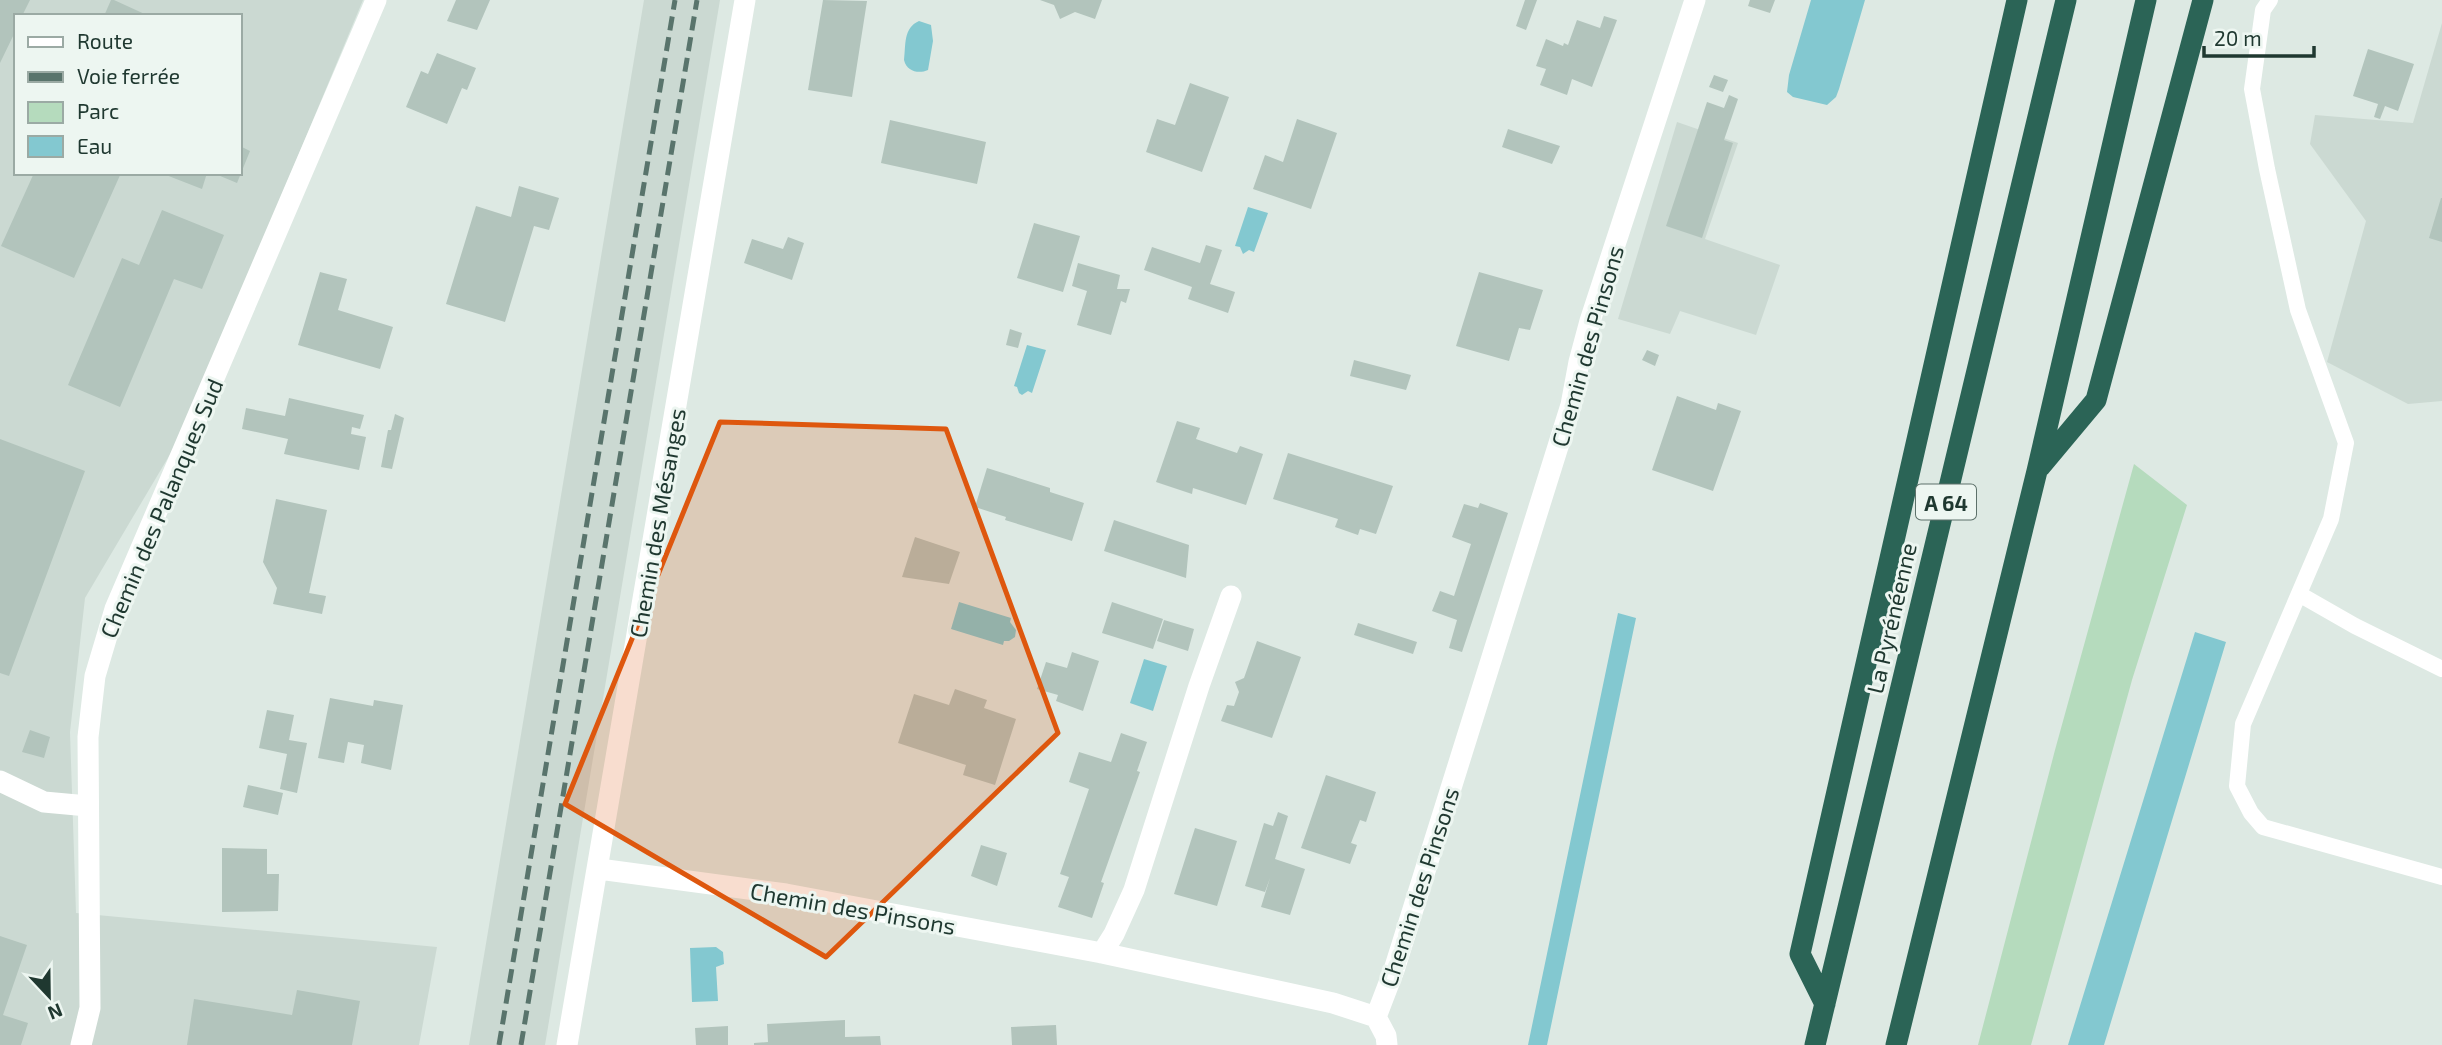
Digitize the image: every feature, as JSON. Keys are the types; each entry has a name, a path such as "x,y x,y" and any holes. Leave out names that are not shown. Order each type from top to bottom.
{"highway":[{"path":"1825,1004 1800,954 2017,0"},
{"name":"La Pyrénéenne","path":"1815,1045 2066,0"},
{"path":"1896,1045 2036,471 2146,0"},
{"path":"2036,471 2096,400 2203,0"}],"street":[{"name":"Chemin des Palanques Sud","path":"81,1045 90,1009 88,737 95,676 115,609 376,0"},
{"name":"Chemin des Mésanges","path":"567,1045 745,0"},
{"name":"Chemin des Pinsons","path":"599,869 786,894 1102,953 1333,1003 1376,1017 1394,970 1572,405 1579,362 1590,321 1696,0"},
{"path":"1102,953 1134,890 1199,686 1231,596"},
{"path":"0,781 44,802 88,806"},
{"path":"1376,1017 1386,1036 1387,1045"}],"lane":[{"path":"2270,0 2263,10 2252,89 2298,310 2346,443 2331,519 2243,724 2238,786 2251,813 2263,827 2442,877"},
{"path":"2299,594 2354,626 2442,668"}],"highlighted area":[{"path":"720,422 946,429 1058,733 826,957 565,804"}],"shaded area":[{"path":"0,0 363,0 182,434 85,598 70,732 76,913 437,947 419,1045 0,1045"},
{"path":"644,0 720,0 545,1045 469,1045"},
{"path":"2442,23 2442,401 2408,404 2327,362 2366,221 2310,144 2315,115 2413,123"},
{"path":"1677,122 1738,143 1705,239 1780,265 1756,335 1680,311 1670,334 1618,319"}],"green space":[{"path":"2134,464 2187,505 2132,680 2031,1045 1978,1045 2055,750"}],"water":[{"path":"1811,0 1865,0 1839,89 1836,97 1827,105 1793,97 1787,92 1789,75"},
{"path":"919,21 931,25 933,41 928,70 921,72 911,69 904,60 908,32"},
{"path":"1248,207 1268,213 1254,252 1249,250 1243,254 1240,247 1235,246"},
{"path":"1027,345 1046,350 1032,393 1028,391 1022,395 1014,386"},
{"path":"959,602 1011,618 1010,622 1016,630 1015,637 1004,641 1003,645 951,629"},
{"path":"1618,613 1636,618 1547,1045 1528,1045"},
{"path":"2195,632 2226,642 2104,1045 2068,1045"},
{"path":"1144,659 1167,666 1153,711 1130,703"},
{"path":"716,947 723,952 724,964 716,967 718,1001 692,1002 690,948"}],"building":[{"path":"0,0 30,0 23,14 14,14 14,34 0,63"},
{"path":"111,0 114,0 145,14 105,14"},
{"path":"456,0 490,0 477,30 447,21"},
{"path":"823,0 867,1 852,97 808,90"},
{"path":"1040,0 1102,0 1095,19 1075,12 1060,19 1054,5"},
{"path":"1525,0 1537,0 1526,30 1516,26"},
{"path":"1750,0 1775,0 1770,13 1748,6"},
{"path":"1604,16 1617,20 1592,87 1572,79 1567,95 1540,85 1546,69 1536,66 1546,39 1563,46 1564,43 1568,45 1577,20 1600,28"},
{"path":"2368,49 2414,64 2398,111 2385,106 2380,119 2374,117 2378,104 2353,96"},
{"path":"437,53 476,68 467,90 462,88 447,124 406,107 421,71 428,74"},
{"path":"1714,75 1728,80 1723,92 1709,87"},
{"path":"1190,83 1229,97 1202,172 1146,152 1157,119 1175,125"},
{"path":"1729,95 1738,99 1724,140 1733,143 1702,238 1666,226 1707,102 1724,108"},
{"path":"1297,119 1337,133 1311,209 1253,189 1265,155 1283,162"},
{"path":"890,120 986,142 977,184 881,163"},
{"path":"1508,129 1560,146 1552,164 1502,147"},
{"path":"242,147 250,151 242,171"},
{"path":"33,175 120,175 74,278 1,246"},
{"path":"166,175 206,175 202,189"},
{"path":"218,175 240,175 237,183"},
{"path":"519,186 559,198 549,230 534,226 505,322 446,304 476,206 511,217"},
{"path":"2442,198 2442,242 2429,238"},
{"path":"162,210 224,235 202,289 174,279 120,407 68,385 122,258 139,265"},
{"path":"1034,223 1080,236 1063,292 1017,278"},
{"path":"788,237 804,243 792,280 744,263 752,239 783,249"},
{"path":"1206,245 1222,250 1210,284 1235,292 1228,313 1188,299 1192,287 1144,270 1152,247 1200,263"},
{"path":"1078,263 1120,275 1117,289 1130,289 1126,303 1121,301 1111,335 1077,325 1087,291 1072,286"},
{"path":"320,272 347,279 338,310 393,327 380,369 298,345"},
{"path":"1479,272 1543,290 1530,330 1519,328 1509,361 1456,346"},
{"path":"1010,329 1022,333 1018,348 1006,345"},
{"path":"1647,350 1659,355 1655,366 1642,360"},
{"path":"1354,360 1411,375 1406,390 1350,376"},
{"path":"1677,396 1716,410 1718,403 1741,411 1713,491 1652,470"},
{"path":"289,398 364,415 360,429 352,427 351,434 366,437 359,470 284,454 288,439 242,429 246,408 285,416"},
{"path":"395,414 404,418 392,469 381,467 388,430 391,430"},
{"path":"1177,421 1200,428 1196,439 1237,453 1240,446 1263,454 1246,505 1193,488 1192,494 1156,482"},
{"path":"0,439 85,471 9,676 0,673"},
{"path":"1288,453 1393,486 1376,534 1360,529 1358,535 1335,527 1338,519 1273,499"},
{"path":"987,468 1050,488 1050,492 1084,503 1072,541 1005,520 1006,517 975,507"},
{"path":"276,499 327,510 309,593 326,596 322,614 273,604 277,588 263,562"},
{"path":"1480,503 1508,513 1462,652 1449,648 1457,620 1432,611 1440,591 1454,596 1471,544 1452,537 1464,504 1478,508"},
{"path":"1114,520 1189,545 1186,578 1104,551"},
{"path":"915,537 960,552 949,584 902,577"},
{"path":"1112,602 1163,619 1153,649 1102,633"},
{"path":"1164,620 1194,629 1188,651 1157,641"},
{"path":"1358,623 1417,642 1413,654 1354,635"},
{"path":"1257,641 1301,657 1272,738 1221,721 1227,705 1234,706 1239,692 1235,682 1244,678"},
{"path":"1072,652 1099,661 1083,711 1056,701 1058,695 1037,689 1046,662 1067,668"},
{"path":"955,689 987,700 984,708 1016,719 995,785 963,775 966,765 898,743 914,694 949,705"},
{"path":"330,698 373,706 374,700 403,705 391,770 361,763 364,745 348,742 344,763 318,758"},
{"path":"267,710 294,715 289,740 307,743 297,793 280,789 287,754 259,748"},
{"path":"30,730 50,737 44,758 22,752"},
{"path":"1121,733 1147,742 1137,771 1140,772 1101,882 1104,883 1092,918 1058,907 1069,877 1060,874 1089,789 1069,782 1079,752 1111,762"},
{"path":"1326,775 1376,792 1366,822 1360,820 1351,843 1357,845 1350,864 1301,848"},
{"path":"248,785 283,793 278,815 243,807"},
{"path":"1278,812 1288,816 1275,859 1305,869 1290,915 1261,907 1270,878 1265,892 1245,886 1264,823 1273,826"},
{"path":"1195,828 1237,841 1217,906 1174,894"},
{"path":"981,845 1007,853 997,886 971,876"},
{"path":"222,848 267,849 267,874 279,874 278,911 222,912"},
{"path":"0,936 27,945 3,1015 28,1023 21,1045 0,1045"},
{"path":"297,990 360,1001 352,1045 187,1045 194,999 292,1015"},
{"path":"845,1020 845,1037 880,1036 881,1045 754,1045 768,1042 767,1024"},
{"path":"1056,1025 1057,1045 1012,1045 1011,1027"},
{"path":"728,1026 728,1045 696,1045 695,1028"}],"railway":[{"path":"499,1045 675,0"},
{"path":"521,1045 697,0"}]}
